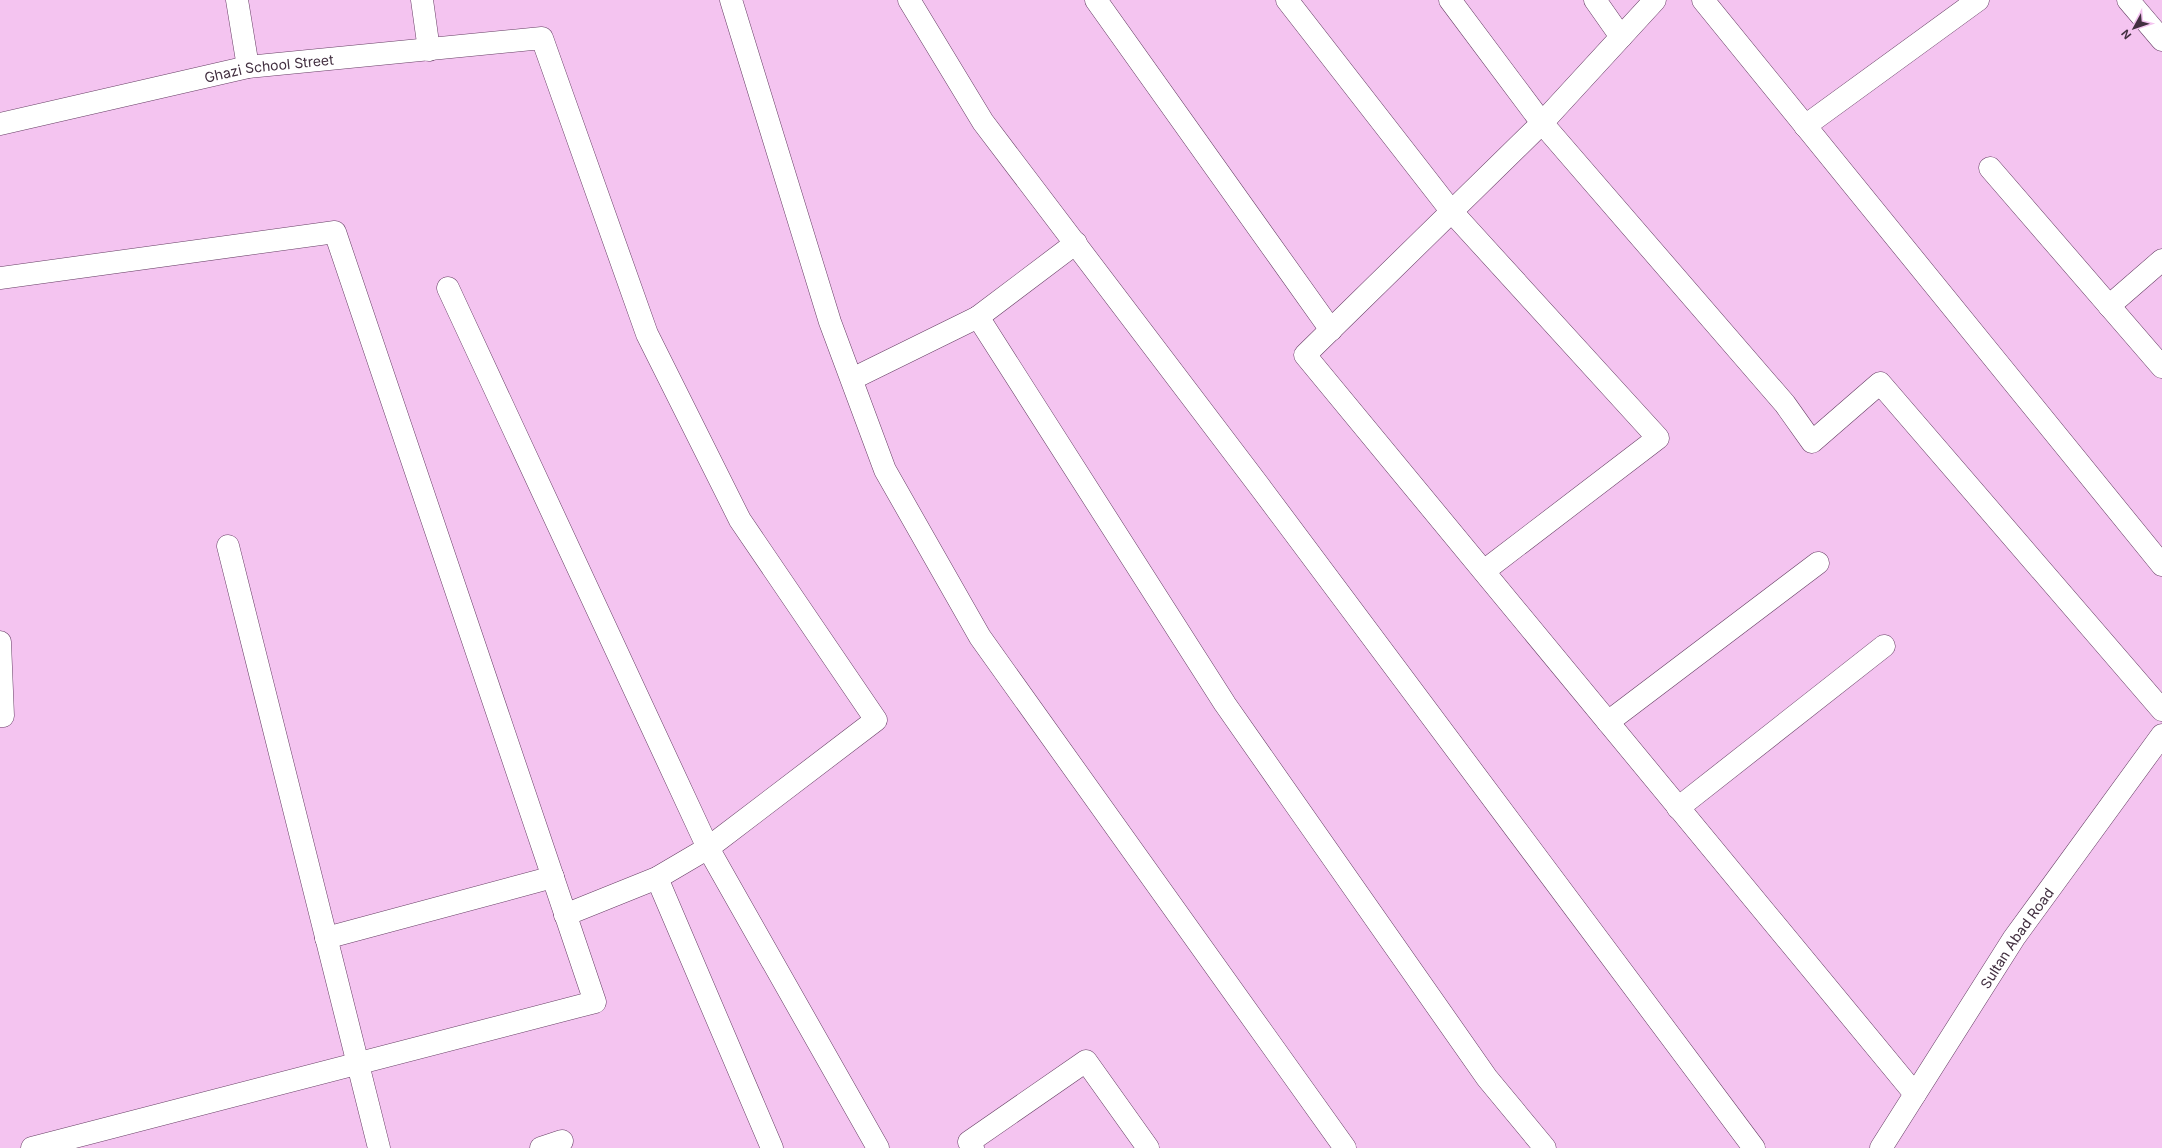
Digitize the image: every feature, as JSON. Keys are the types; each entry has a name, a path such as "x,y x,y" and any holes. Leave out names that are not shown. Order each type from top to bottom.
{"street":[{"path":"237,0 248,67"},
{"path":"422,0 429,50"},
{"path":"731,0 830,322 885,470 980,637 1345,1148"},
{"path":"909,0 983,122 1076,243 1754,1148"},
{"path":"1096,0 1331,330"},
{"path":"1286,0 1452,212 1658,438 1484,571"},
{"path":"1450,0 1542,123 1785,404 1812,442 1880,384 2162,710"},
{"path":"1595,0 1621,37"},
{"path":"1655,0 1542,123 1306,355 1915,1094"},
{"path":"1703,0 2162,565"},
{"path":"1805,126 1978,0"},
{"path":"2128,0 2162,40"},
{"name":"Ghazi School Street","path":"0,124 248,67 542,38 647,334 740,520 876,720 708,848"},
{"path":"1990,168 2162,368"},
{"path":"0,278 335,232 595,1002 32,1148"},
{"path":"852,379 978,317 1076,243"},
{"path":"2109,306 2162,260"},
{"path":"448,288 708,848 878,1148"},
{"path":"978,317 1225,704 1487,1078 1545,1148"},
{"path":"228,546 379,1148"},
{"path":"1608,722 1818,563"},
{"path":"0,642 3,716 0,716"},
{"path":"1678,808 1884,646"},
{"name":"Sultan Abad Road","path":"1881,1148 2014,938 2162,735"},
{"path":"565,916 657,878 708,848"},
{"path":"326,938 552,877"},
{"path":"657,878 772,1148"},
{"path":"973,1148 969,1142 1086,1061 1148,1148"},
{"path":"541,1148 562,1141"}]}
